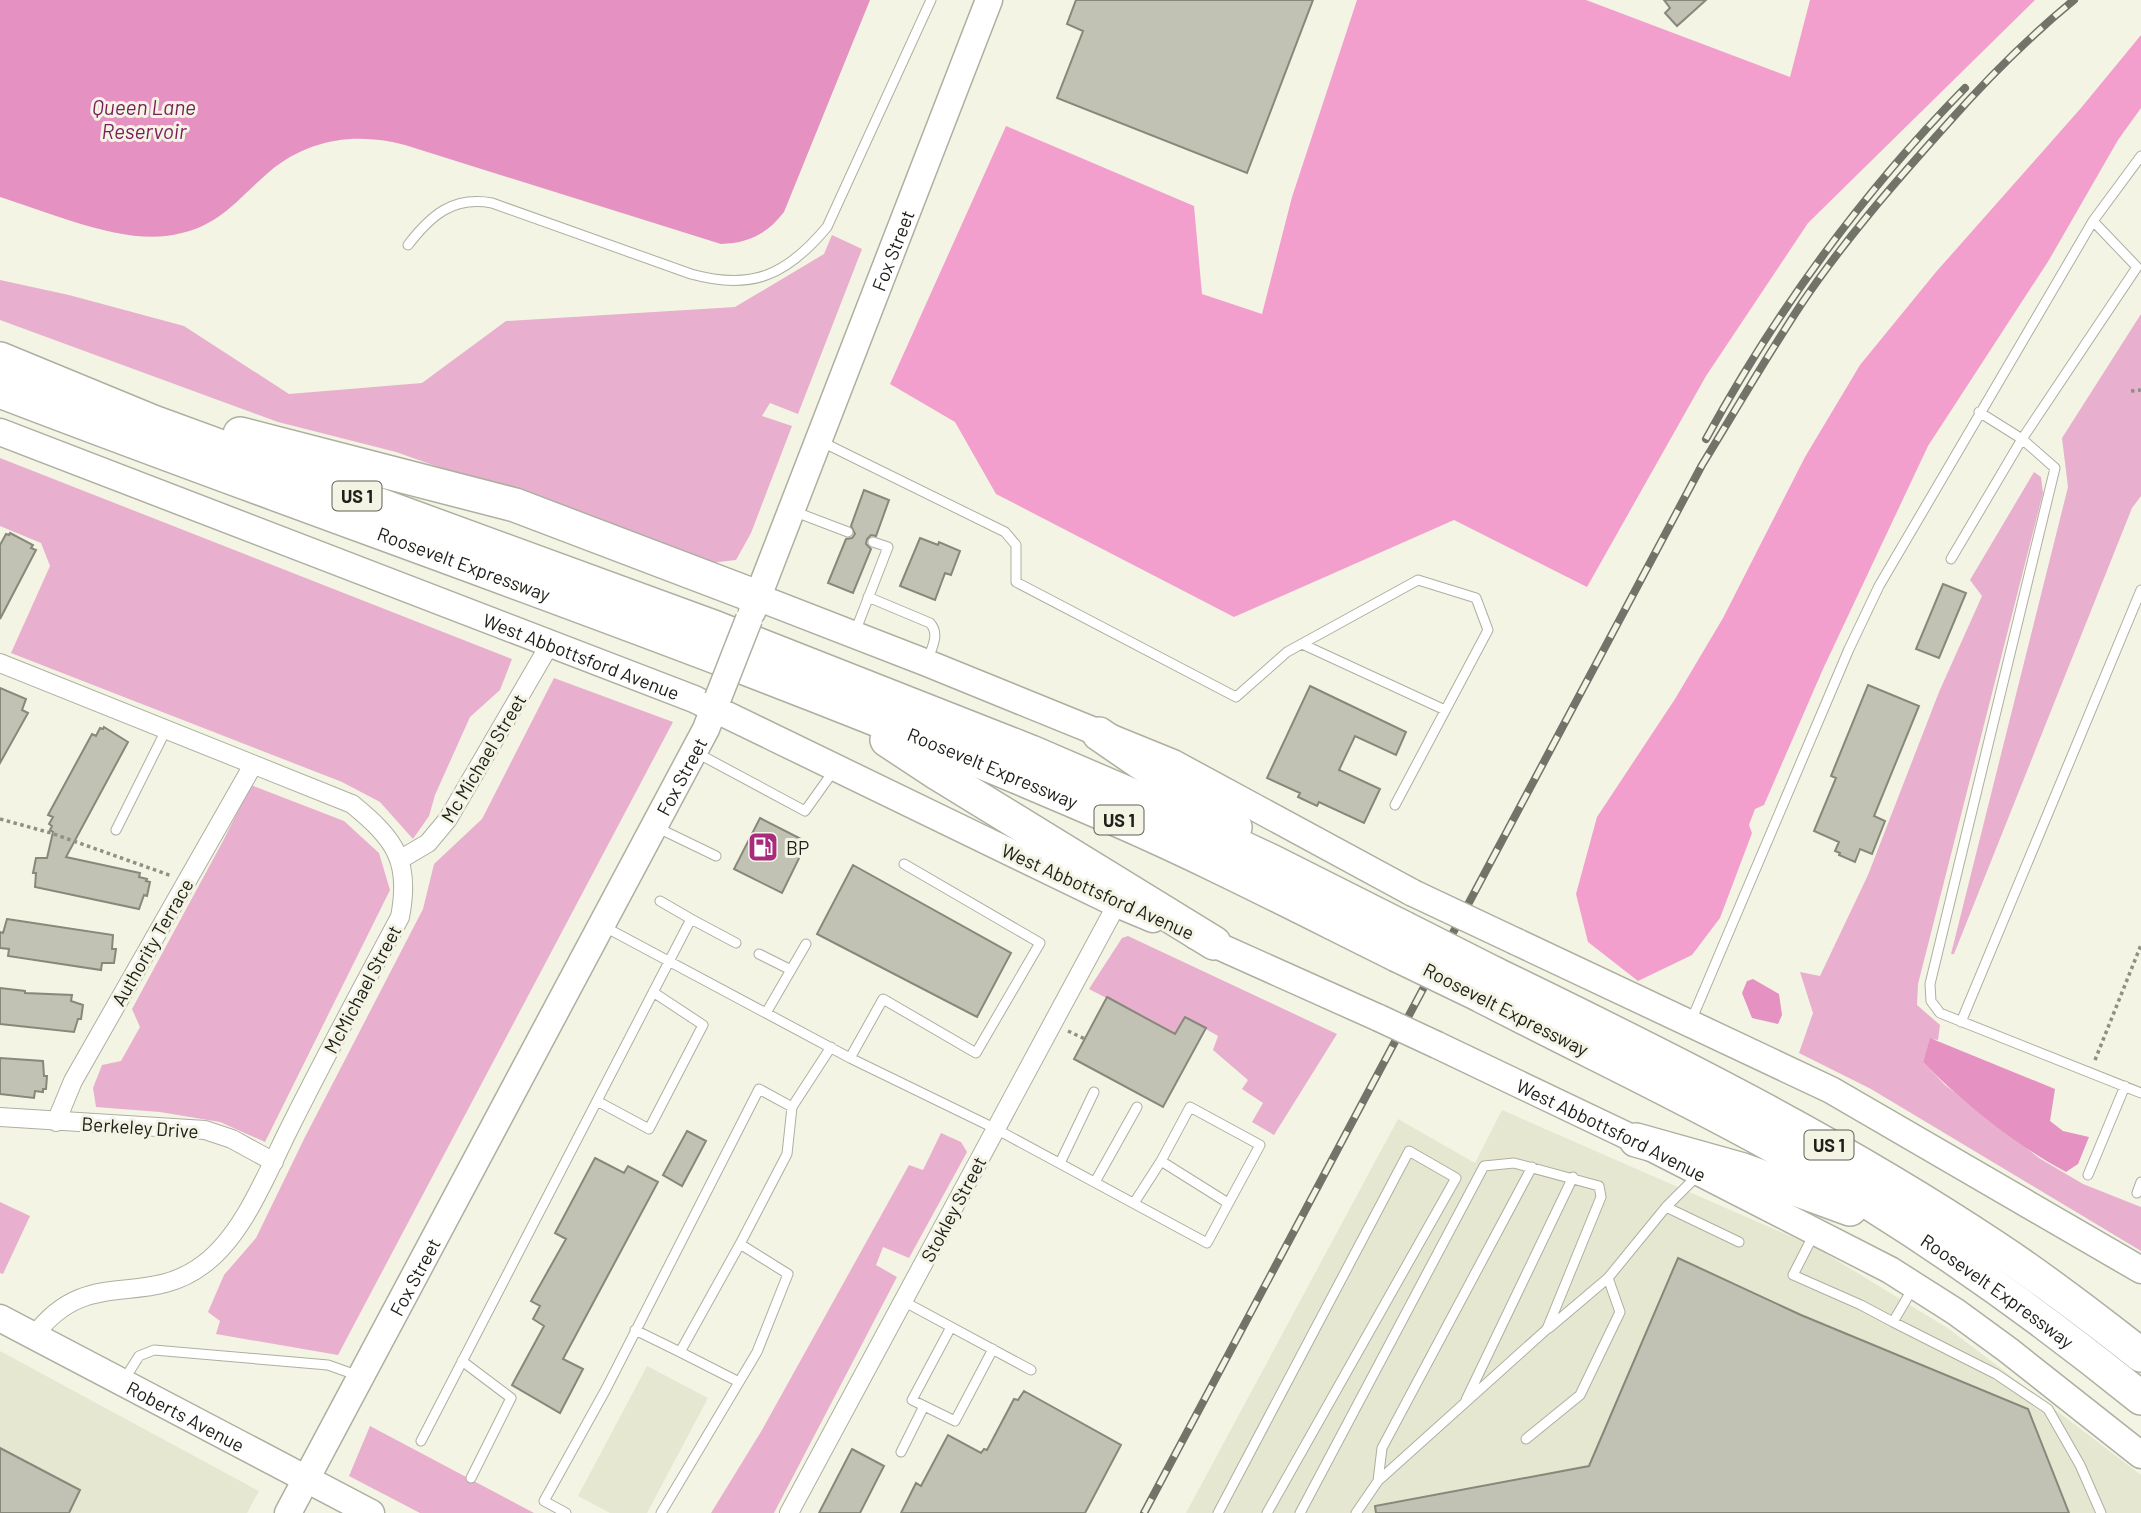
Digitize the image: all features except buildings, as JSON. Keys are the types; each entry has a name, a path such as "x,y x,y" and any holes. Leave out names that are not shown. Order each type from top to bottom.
{"highway":[{"name":"Roosevelt Expressway","path":"0,359 153,422 716,628 1042,757 1273,862 1401,942"},
{"name":"Roosevelt Expressway","path":"0,391 833,703 1113,817 1204,859 1401,942 1487,985 1752,1102 1866,1167 1997,1248 2141,1355"},
{"path":"153,422 210,426 515,505 753,608"},
{"path":"833,703 937,773 1214,943"},
{"path":"1099,734 1228,821 1273,862"},
{"name":"Roosevelt Expressway","path":"1487,985 1768,1143 1918,1234 2018,1303 2141,1398"},
{"path":"1636,1140 1776,1181 1918,1234"}],"street":[{"name":"Fox Street","path":"288,1513 694,751 716,704 989,0"},
{"name":"West Abbottsford Avenue","path":"0,432 550,644 716,704 835,767 1117,904 1214,943 1379,1018 1636,1140 1915,1285 2008,1350 2141,1455"},
{"path":"753,608 854,634 1173,763 1413,893 1855,1103 2141,1269"},
{"name":"Mc Michael Street","path":"401,859 428,843 448,819 550,644"},
{"name":"McMichael Street","path":"0,663 352,804 380,826 401,859 405,891 400,917 274,1162 238,1226 216,1254 204,1265 156,1286 99,1291 80,1296 55,1312 34,1336"},
{"name":"Authority Terrace","path":"56,1122 73,1081 253,765"},
{"name":"Stokley Street","path":"789,1513 1117,904"},
{"name":"Berkeley Drive","path":"0,1117 205,1130 232,1139 274,1162"},
{"name":"Roberts Avenue","path":"0,1318 371,1513"}],"lane":[{"path":"408,245 423,225 443,210 474,200 492,203 716,281 758,278 778,272 810,247 827,227 931,0"},
{"path":"1690,1023 1849,649 1879,586 2092,221 2141,156"},
{"path":"1951,559 2022,439 2137,267 2092,221"},
{"path":"1979,412 2022,439 2055,468 1930,984 1931,1001 1940,1013 2141,1093"},
{"path":"818,440 1005,532 1016,545 1016,582 1236,697 1287,652 1418,580 1476,598 1488,630 1395,805"},
{"path":"791,511 848,532"},
{"path":"854,634 888,548 873,542"},
{"path":"1961,1022 2141,590"},
{"path":"868,597 935,628 936,635 927,663"},
{"path":"1302,644 1446,710"},
{"path":"116,830 166,730"},
{"path":"694,751 805,811 835,767"},
{"path":"654,826 716,856"},
{"path":"850,1058 883,999 976,1053 1040,943 904,864"},
{"path":"660,901 736,943"},
{"path":"421,1441 691,919"},
{"path":"601,925 850,1058 996,1129 1207,1243 1260,1145 1190,1107 1161,1161 1134,1203"},
{"path":"766,1013 806,944"},
{"path":"759,954 791,970"},
{"path":"597,1101 649,1129 703,1025 653,992"},
{"path":"680,1352 787,1154 793,1107 831,1047"},
{"path":"2088,1175 2125,1086"},
{"path":"566,1513 544,1501 759,1089 793,1107"},
{"path":"1060,1163 1094,1092"},
{"path":"1095,1182 1137,1107"},
{"path":"1218,1513 1409,1151 1456,1178 1267,1513"},
{"path":"1161,1161 1228,1203"},
{"path":"1300,1513 1484,1166 1514,1163 1599,1186 1601,1197 1547,1329"},
{"path":"1378,1481 1382,1448 1532,1167"},
{"path":"1356,1513 1378,1481 1547,1329 1608,1278 1667,1207 1700,1173"},
{"path":"1464,1404 1573,1177"},
{"path":"2137,1193 2141,1182"},
{"path":"1667,1207 1739,1242"},
{"path":"1814,1232 1793,1275 1861,1305 1996,1374 2048,1409 2080,1465 2101,1513"},
{"path":"661,1513 757,1352 788,1274 740,1244"},
{"path":"1526,1439 1580,1395 1620,1312 1608,1278"},
{"path":"1893,1322 1915,1285"},
{"path":"904,1300 1031,1370"},
{"path":"951,1327 912,1400 954,1421 993,1349"},
{"path":"635,1330 739,1382"},
{"path":"123,1382 139,1356 154,1350 328,1365 361,1376"},
{"path":"462,1361 511,1398 471,1478"},
{"path":"901,1452 924,1406"}],"path":[{"path":"2131,391 2141,390"},
{"path":"0,819 187,881"},
{"path":"2095,1060 2141,945"},
{"path":"1068,1031 1085,1039"}],"shaded area":[{"path":"1357,0 1586,0 1790,77 1810,0 2035,0 1808,223 1706,376 1587,587 1454,520 1234,617 996,494 955,422 890,384 1006,126 1194,206 1202,294 1262,314 1292,197"},
{"path":"2141,35 2141,108 2118,140 2049,260 1928,446 1823,669 1764,805 1755,809 1749,825 1752,833 1720,918 1692,955 1638,981 1588,942 1576,894 1597,817 1675,699 1723,618 1805,457 1860,365 1936,272 2081,108"},
{"path":"832,235 862,249 798,414 770,403 762,416 792,426 751,533 736,560 710,563 396,452 278,422 0,320 0,280 69,295 184,326 289,394 422,383 506,321 735,307 824,254"},
{"path":"2141,314 2141,496 2132,508 1954,954 1951,954 2068,487 2062,438"},
{"path":"0,458 512,659 500,690 470,717 435,795 429,816 413,839 380,802 342,782 11,653 50,566 41,543 0,526"},
{"path":"2034,472 2041,477 2043,493 1918,984 1917,1005 1940,1025 1938,1040 1930,1039 1923,1062 1945,1085 2039,1158 2083,1184 2141,1207 2141,1251 1871,1089 1799,1053 1813,1013 1800,972 1820,976 1868,875 1939,692 1982,596 1970,580"},
{"path":"554,678 673,722 338,1355 216,1334 220,1321 208,1312 224,1275 256,1238 423,909 434,864 482,819"},
{"path":"251,785 344,821 379,853 390,890 265,1142 220,1122 160,1112 96,1107 93,1088 102,1065 121,1061 140,1027 132,1009"},
{"path":"1128,936 1337,1034 1274,1135 1252,1122 1263,1103 1242,1089 1248,1080 1213,1050 1218,1036 1185,1017 1175,1034 1089,989 1122,938"},
{"path":"1502,1110 1815,1247 1949,1329 2141,1475 2141,1513 1186,1513 1398,1119 1475,1163"},
{"path":"941,1133 961,1142 967,1152 909,1258 883,1247 876,1265 897,1277 774,1513 711,1513 762,1430 909,1165 923,1170"},
{"path":"0,1202 30,1216 3,1274 0,1273"},
{"path":"0,1351 259,1491 247,1513 0,1513"},
{"path":"647,1366 708,1398 647,1513 610,1513 578,1496"},
{"path":"370,1426 534,1513 420,1513 349,1476"}],"water":[{"name":"Queen Lane Reservoir","path":"0,0 870,0 784,212 757,236 740,242 721,244 405,145 369,139 333,141 300,152 269,172 224,213 184,233 146,237 126,235 60,218 0,197"},
{"path":"1753,979 1779,994 1782,1015 1778,1024 1752,1018 1742,993 1747,981"},
{"path":"1930,1038 2055,1089 2050,1121 2063,1131 2089,1137 2078,1164 2066,1172 2028,1149 1972,1108 1923,1062"}],"railway":[{"path":"1144,1513 1702,465 1764,363 1819,279 1891,188 1994,74 2074,0"},
{"path":"1706,439 1762,344 1824,254 1891,169 1965,88"}],"place":[{"name":"BP","path":"763,847"}]}
